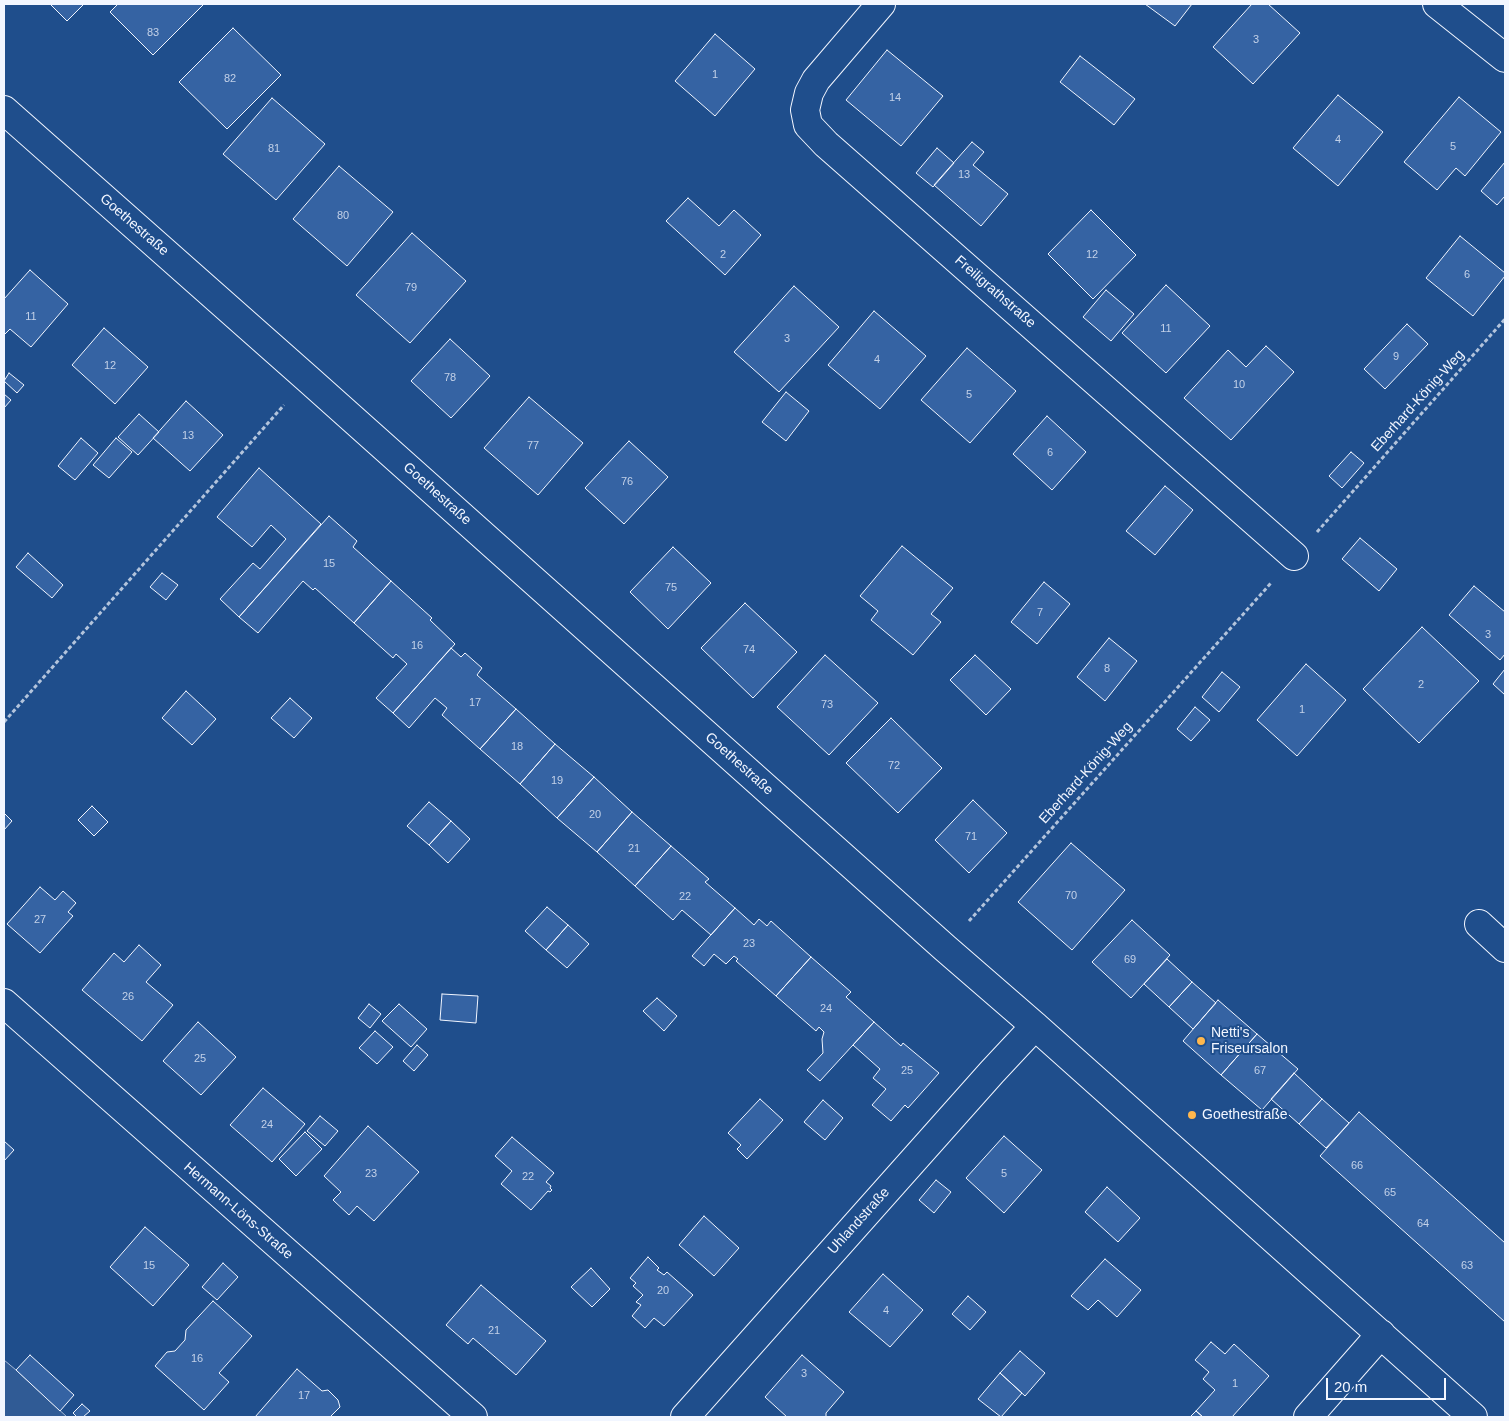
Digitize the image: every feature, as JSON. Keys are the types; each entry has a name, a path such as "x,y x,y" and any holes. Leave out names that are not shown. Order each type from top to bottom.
{"street":[{"name":"Freiligrathstraße","path":"881,4 816,80 809,93 806,110 808,125 826,144 1294,556"},
{"path":"1438,4 1505,58"},
{"name":"Goethestraße","path":"4,110 1473,1417"},
{"path":"1479,924 1505,948"},
{"name":"Hermann-Löns-Straße","path":"4,1003 473,1417"},
{"name":"Uhlandstraße","path":"684,1417 1035,1026"},
{"path":"1308,1417 1381,1334"}],"path":[{"name":"Eberhard-König-Weg","path":"1347,498 1505,319"},
{"path":"4,722 308,379"},
{"name":"Eberhard-König-Weg","path":"945,948 1244,613"}],"shaded area":[{"path":"4,1360 16,1370 67,1417 4,1417"}],"building":[{"path":"50,4 84,4 67,21"},
{"path":"118,4 204,4 153,55 110,12"},
{"path":"1145,4 1192,4 1175,26"},
{"path":"1252,4 1268,4 1300,33 1253,84 1213,47"},
{"path":"233,28 281,75 227,129 179,82"},
{"path":"715,34 755,69 715,116 675,81"},
{"path":"887,50 943,96 901,146 846,100"},
{"path":"1080,56 1135,99 1114,125 1060,82"},
{"path":"1338,95 1383,132 1338,186 1293,148"},
{"path":"1459,97 1501,132 1465,176 1456,168 1437,190 1404,162"},
{"path":"272,98 325,144 276,200 223,154"},
{"path":"972,142 984,152 973,165 1008,194 981,226 934,185"},
{"path":"937,148 954,163 933,187 916,173"},
{"path":"1505,162 1505,196 1497,205 1481,191"},
{"path":"339,166 393,212 347,266 293,219"},
{"path":"688,198 719,226 734,210 761,235 725,275 666,221"},
{"path":"1091,210 1136,255 1093,299 1048,254"},
{"path":"412,233 466,281 410,343 356,295"},
{"path":"1460,236 1505,273 1505,276 1473,316 1426,278"},
{"path":"30,270 68,304 31,347 10,329 4,335 4,299"},
{"path":"1166,285 1210,326 1166,373 1122,333"},
{"path":"794,286 839,327 779,392 734,352"},
{"path":"1106,290 1134,314 1111,341 1083,317"},
{"path":"874,311 926,356 880,409 828,365"},
{"path":"1407,324 1428,344 1385,389 1364,369"},
{"path":"104,328 148,367 115,404 72,365"},
{"path":"450,339 490,376 451,418 411,381"},
{"path":"1266,346 1294,372 1231,440 1184,398 1228,350 1246,367"},
{"path":"967,348 1016,391 970,443 921,400"},
{"path":"9,373 24,385 17,393 4,381"},
{"path":"786,392 809,411 786,441 762,422"},
{"path":"4,394 11,400 4,408"},
{"path":"529,397 583,443 538,495 484,448"},
{"path":"186,401 223,435 190,471 153,438"},
{"path":"139,414 159,432 138,455 118,437"},
{"path":"1047,416 1086,452 1052,490 1013,454"},
{"path":"81,438 98,453 75,480 58,466"},
{"path":"116,438 132,452 109,478 93,465"},
{"path":"629,441 668,477 624,524 585,488"},
{"path":"1351,452 1364,463 1342,488 1329,476"},
{"path":"259,468 321,524 239,617 220,599 253,563 260,569 286,539 271,525 252,547 217,517"},
{"path":"1165,486 1193,510 1155,555 1126,531"},
{"path":"329,516 357,541 353,547 391,581 354,623 315,588 313,590 303,581 258,633 239,617"},
{"path":"1360,538 1397,569 1379,591 1342,559"},
{"path":"902,546 953,588 931,614 941,622 913,655 871,620 878,611 860,596"},
{"path":"673,547 711,583 668,629 630,592"},
{"path":"28,553 63,585 52,598 16,567"},
{"path":"162,573 178,585 166,600 150,587"},
{"path":"391,581 432,618 430,620 455,644 393,713 376,698 407,664 396,654 393,658 354,623"},
{"path":"1044,582 1070,604 1037,644 1011,622"},
{"path":"1474,586 1505,612 1505,654 1500,660 1449,615"},
{"path":"745,603 797,652 753,698 701,648"},
{"path":"1422,627 1479,681 1419,743 1363,689"},
{"path":"1109,638 1137,661 1105,701 1077,677"},
{"path":"451,648 461,657 465,653 482,668 477,675 516,709 480,749 442,715 447,708 435,698 409,728 393,713"},
{"path":"825,655 878,703 829,755 777,707"},
{"path":"975,655 1011,689 986,715 950,680"},
{"path":"1306,664 1346,700 1297,756 1257,720"},
{"path":"1505,669 1505,695 1493,684"},
{"path":"1222,672 1240,687 1219,712 1202,697"},
{"path":"186,691 216,719 192,745 162,718"},
{"path":"290,698 312,718 294,738 271,718"},
{"path":"1195,707 1210,720 1191,741 1177,729"},
{"path":"516,709 555,744 520,784 480,749"},
{"path":"891,718 942,768 898,813 846,763"},
{"path":"555,744 594,777 557,818 520,784"},
{"path":"594,777 632,812 597,852 557,818"},
{"path":"973,800 1007,833 969,873 935,840"},
{"path":"429,802 451,821 429,845 407,826"},
{"path":"92,806 108,822 94,836 78,820"},
{"path":"632,812 671,846 635,886 597,852"},
{"path":"4,813 12,821 4,830"},
{"path":"451,821 470,839 448,863 429,845"},
{"path":"1071,843 1125,890 1072,950 1018,902"},
{"path":"671,846 709,879 705,882 735,908 711,935 682,910 673,920 635,886"},
{"path":"40,887 55,900 63,891 76,903 68,912 73,916 40,953 7,924"},
{"path":"547,907 568,925 546,950 525,931"},
{"path":"735,908 754,925 759,919 767,926 771,921 811,957 776,996 736,961 738,959 734,956 726,964 714,954 704,966 692,956"},
{"path":"1132,920 1170,955 1131,998 1092,962"},
{"path":"568,925 589,944 567,968 546,950"},
{"path":"139,945 161,965 146,982 173,1005 142,1041 82,990 114,953 124,962"},
{"path":"811,957 851,992 846,997 874,1022 820,1081 807,1070 823,1053 822,1039 824,1032 819,1027 816,1031 776,996"},
{"path":"1167,959 1192,982 1169,1007 1144,984"},
{"path":"1192,982 1216,1003 1193,1029 1169,1007"},
{"path":"442,994 478,996 476,1023 440,1020"},
{"path":"657,998 677,1016 664,1031 643,1011"},
{"path":"1218,1000 1257,1034 1221,1075 1183,1041"},
{"path":"369,1004 381,1014 370,1028 358,1018"},
{"path":"399,1004 427,1029 411,1047 382,1021"},
{"path":"198,1022 236,1057 201,1095 163,1061"},
{"path":"874,1022 901,1046 903,1043 939,1073 908,1108 905,1105 891,1121 872,1105 886,1089 873,1078 880,1069 853,1045"},
{"path":"375,1031 393,1047 377,1064 359,1048"},
{"path":"1257,1034 1298,1069 1262,1110 1221,1075"},
{"path":"417,1045 428,1055 414,1071 403,1061"},
{"path":"1294,1073 1322,1099 1299,1124 1271,1099"},
{"path":"263,1088 305,1124 272,1162 230,1125"},
{"path":"760,1099 783,1120 747,1159 737,1149 741,1145 728,1133"},
{"path":"1322,1099 1349,1123 1326,1148 1299,1124"},
{"path":"823,1100 843,1118 825,1140 804,1122"},
{"path":"1359,1112 1505,1243 1505,1322 1320,1156"},
{"path":"320,1116 338,1131 325,1146 307,1131"},
{"path":"368,1126 419,1172 374,1221 357,1206 349,1215 333,1200 341,1192 324,1176"},
{"path":"305,1132 322,1149 296,1176 279,1159"},
{"path":"1004,1136 1042,1170 1004,1213 966,1178"},
{"path":"512,1137 554,1173 546,1182 551,1186 552,1190 548,1191 531,1210 501,1184 512,1171 495,1156"},
{"path":"4,1141 14,1150 4,1161"},
{"path":"936,1180 951,1192 934,1213 919,1200"},
{"path":"1107,1187 1140,1218 1118,1242 1085,1212"},
{"path":"704,1216 739,1248 714,1276 679,1245"},
{"path":"145,1227 189,1265 153,1306 110,1267"},
{"path":"648,1257 659,1268 657,1270 664,1275 667,1272 693,1295 664,1326 654,1318 645,1328 632,1316 641,1305 636,1302 643,1295 633,1286 636,1283 630,1278"},
{"path":"1105,1259 1141,1290 1117,1317 1098,1300 1088,1310 1071,1296"},
{"path":"223,1263 238,1277 217,1300 202,1287"},
{"path":"591,1268 610,1289 592,1307 571,1287"},
{"path":"883,1274 923,1310 890,1347 849,1312"},
{"path":"481,1285 546,1341 516,1375 473,1338 468,1344 446,1325"},
{"path":"968,1296 986,1312 970,1330 952,1314"},
{"path":"213,1301 252,1336 219,1373 229,1382 204,1410 155,1366 167,1352 175,1351 185,1340 186,1330"},
{"path":"1211,1342 1225,1354 1234,1344 1269,1376 1232,1417 1203,1417 1196,1411 1215,1390 1203,1379 1209,1372 1195,1360"},
{"path":"1020,1351 1045,1373 1025,1396 1000,1373"},
{"path":"30,1355 74,1395 60,1411 16,1370"},
{"path":"802,1355 844,1392 826,1413 826,1417 787,1417 765,1397"},
{"path":"297,1369 322,1391 328,1390 338,1400 340,1407 330,1417 255,1417"},
{"path":"1000,1373 1022,1393 1001,1417 978,1399"},
{"path":"82,1404 90,1411 83,1417 77,1417 73,1413"},
{"path":"1196,1411 1203,1417 1190,1417"}],"place":[{"name":"Netti's Friseursalon","path":"1201,1041"},
{"name":"Goethestraße","path":"1192,1115"}]}
